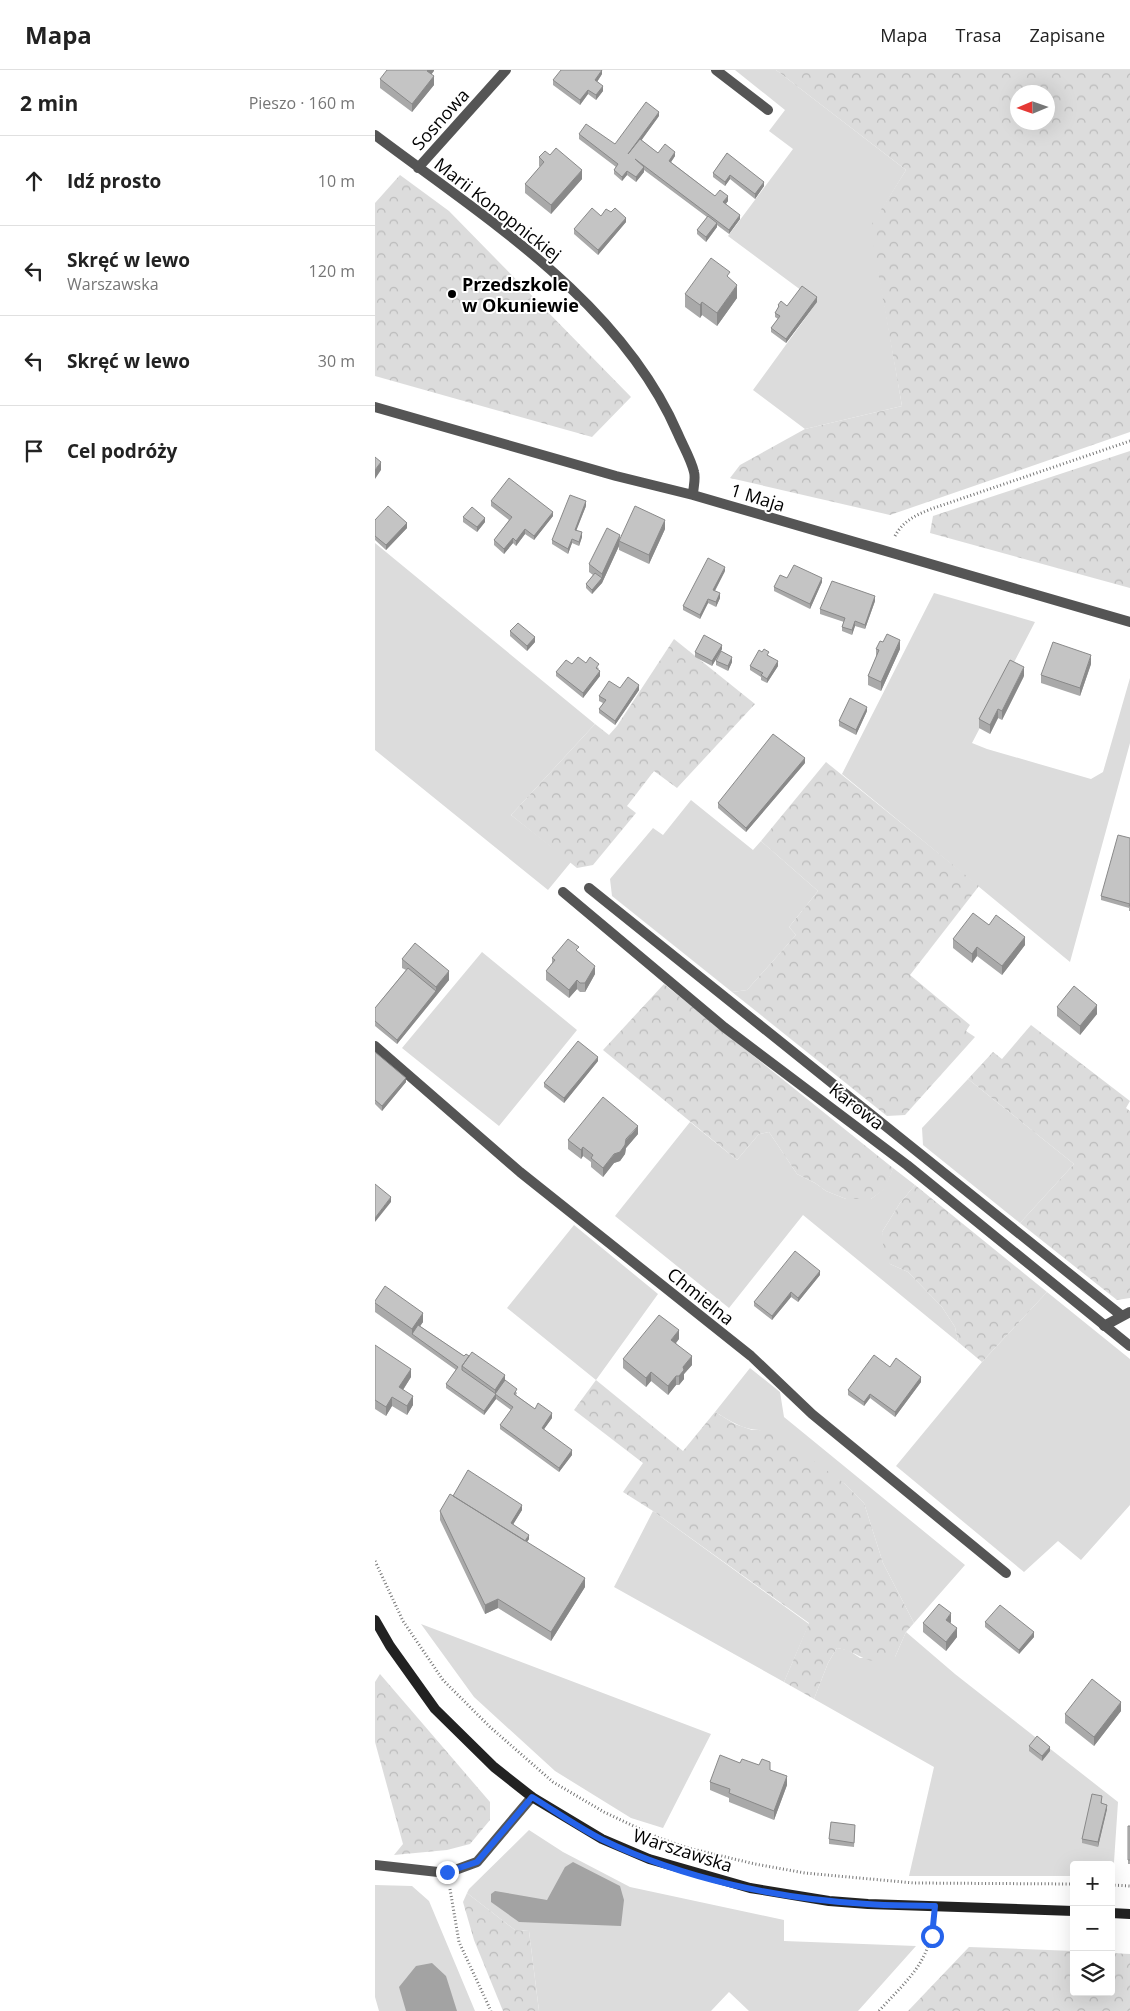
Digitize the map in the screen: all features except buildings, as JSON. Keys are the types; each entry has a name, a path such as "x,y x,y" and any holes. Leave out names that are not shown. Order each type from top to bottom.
{"main road":[{"name":"Warszawska","path":"375,1620 390,1646 435,1709 494,1767 532,1797 602,1839 649,1860 750,1888 790,1896 868,1904 1070,1911"},
{"path":"1115,1913 1130,1914"}],"street":[{"name":"Sosnowa","path":"418,168 506,70"},
{"path":"716,70 768,110"},
{"name":"Marii Konopnickiej","path":"375,135 510,236 574,290 630,352 666,407 695,473 693,495"},
{"name":"1 Maja","path":"375,407 616,476 693,495 1130,622"},
{"path":"589,888 1126,1314 1104,1326"},
{"name":"Karowa","path":"563,892 724,1027 907,1165 1130,1346"},
{"name":"Chmielna","path":"375,1046 519,1172 751,1356 812,1414 1006,1573"},
{"path":"375,1866 447,1872 477,1862 532,1797"}],"path":[{"path":"887,552 900,526 913,516 1130,441"},
{"path":"375,1561 403,1621 443,1680 490,1727 553,1782 604,1812 659,1838 688,1848 755,1864 805,1873 915,1884 1070,1884"},
{"path":"447,1872 459,1942 491,2011"},
{"path":"1115,1885 1130,1886"},
{"path":"879,2011 921,1963 932,1936 935,1906"}],"green space":[{"path":"735,70 776,70 906,170 871,227 902,406 805,429 753,390 817,302 728,236 793,149 769,131 785,110"},
{"path":"776,70 1130,70 1130,432 890,515 730,478 740,465 805,429 902,406 870,227 906,170"},
{"name":"Przedszkole w Okuniewie","path":"400,175 449,211 631,397 592,437 375,376 375,203"},
{"path":"1130,451 1130,588 930,533 933,516"},
{"path":"375,543 595,724 511,815 571,862 548,890 375,750"},
{"path":"934,593 1035,622 972,743 1091,779 1103,772 1130,678 1130,743 1070,962 842,774"},
{"path":"674,639 755,704 677,788 654,771 627,806 636,813 593,865 577,868 511,815 595,724 609,735 617,726"},
{"path":"826,762 979,886 910,975 970,1025 966,1031 975,1037 905,1115 887,1116 732,992 747,990 796,935 789,927 818,891 761,841"},
{"path":"691,800 753,850 761,841 818,891 789,927 796,935 747,990 732,992 612,896 610,879 653,828 663,835"},
{"path":"482,952 577,1030 499,1126 402,1048"},
{"path":"664,984 893,1168 885,1189 871,1199 846,1199 826,1191 797,1174 769,1132 759,1134 737,1160 603,1050"},
{"path":"1031,1025 1130,1101 1126,1108 1130,1111 1130,1298 1117,1300 1020,1223 1074,1164 968,1079 993,1052 1002,1059"},
{"path":"968,1079 1074,1164 1020,1223 923,1145 922,1128"},
{"path":"690,1122 737,1160 759,1134 769,1132 797,1174 826,1191 846,1199 871,1199 884,1189 893,1168 915,1185 900,1203 882,1232 890,1264 908,1272 942,1307 955,1327 958,1342 803,1215 729,1308 615,1216"},
{"path":"915,1185 1047,1292 982,1362 958,1342 955,1327 942,1307 908,1272 890,1264 884,1256 882,1232 900,1203"},
{"path":"574,1225 658,1294 596,1380 507,1308"},
{"path":"1047,1292 1130,1359 1130,1505 1081,1560 1058,1541 1024,1572 896,1466 982,1362"},
{"path":"750,1368 780,1392 784,1417 965,1565 914,1623 883,1563 864,1503 845,1484 759,1430 742,1426 715,1412"},
{"path":"596,1380 683,1451 715,1412 735,1424 752,1430 779,1435 845,1484 864,1503 883,1563 914,1623 906,1632 895,1657 877,1661 870,1660 837,1648 828,1663 814,1699 784,1682 809,1623 653,1511 623,1492 643,1463 574,1410"},
{"path":"653,1511 809,1624 784,1682 614,1587"},
{"path":"421,1624 711,1734 663,1828 631,1818 555,1771 474,1697"},
{"path":"906,1632 955,1674 1118,1802 1114,1861 1070,1861 1070,1876 909,1876 934,1767 814,1699 828,1663 837,1648 848,1650 860,1658 895,1657"},
{"path":"380,1674 490,1802 490,1820 470,1844 447,1850 394,1855 403,1844 375,1742 375,1682"},
{"path":"529,1830 563,1852 630,1887 784,1920 784,1941 916,1946 858,2011 749,2011 729,1992 711,2011 539,2011 529,1931 515,1930 467,1893"},
{"path":"375,1885 412,1886 429,1901 475,2011 379,2011 375,1997"},
{"path":"467,1893 515,1930 529,1931 539,2011 503,2011 474,1940 463,1902"},
{"path":"969,1947 1070,1951 1070,1996 1115,1996 1115,1953 1130,1954 1130,2011 908,2011"}],"shaded area":[{"path":"573,1862 620,1886 624,1900 621,1926 519,1922 491,1902 491,1894 495,1891 547,1900 565,1867"},
{"path":"432,1963 446,1976 457,2011 406,2011 399,1987 416,1966"}],"place":[{"name":"Przedszkole w Okuniewie","path":"452,294"}],"route":[{"path":"447,1872 477,1862 532,1797 602,1839 649,1860 684,1871 790,1896 868,1904 935,1906 932,1936"}]}
